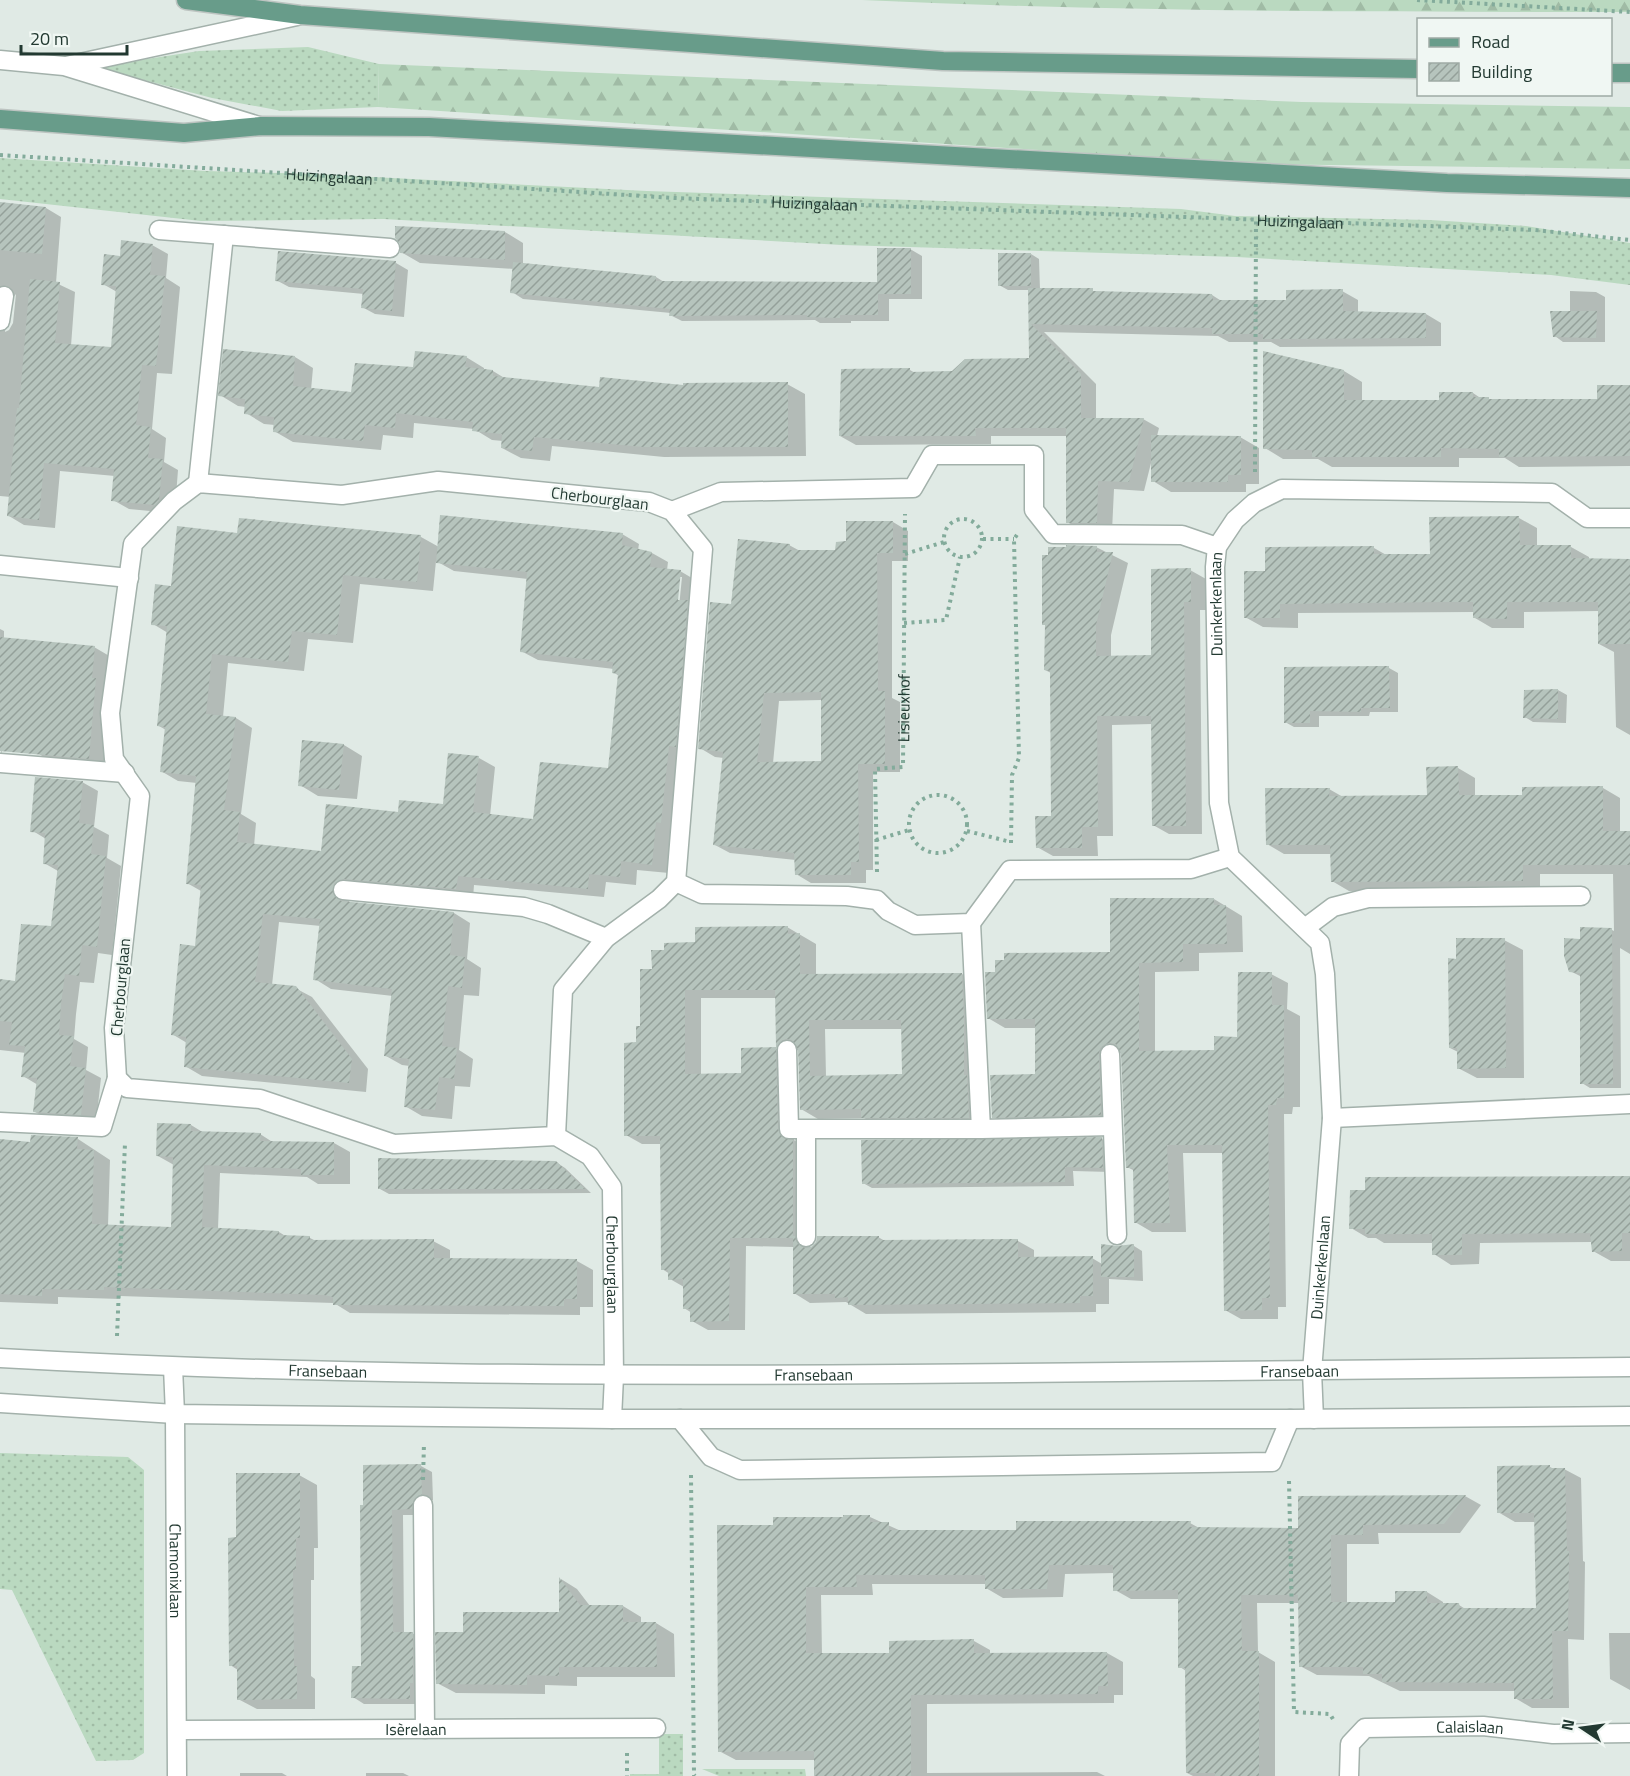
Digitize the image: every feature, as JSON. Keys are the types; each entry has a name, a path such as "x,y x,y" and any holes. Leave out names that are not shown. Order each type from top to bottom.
{"main road":[{"path":"186,0 300,15 943,61 1417,69"},
{"path":"1612,73 1630,72"},
{"path":"0,119 184,133 261,126 429,128 1435,183 1630,188"}],"street":[{"path":"64,66 300,15"},
{"path":"0,60 64,66 261,126"},
{"path":"1612,73 1630,80"},
{"path":"159,231 390,248"},
{"path":"198,483 224,235"},
{"path":"0,321 4,296"},
{"path":"672,511 721,492 913,488 932,455 1034,455 1034,510 1053,534 1182,535 1218,547"},
{"name":"Cherbourglaan","path":"117,1078 114,1028 140,796 114,759 110,713 133,544 174,501 198,483 342,495 438,481 649,502 672,511 703,549 676,882"},
{"name":"Duinkerkenlaan","path":"1314,1419 1312,1371 1332,1118 1323,964 1320,943 1230,857 1219,803 1215,567 1218,547 1235,520 1254,503 1282,489 1552,493 1587,518 1630,518"},
{"path":"0,565 129,578"},
{"path":"0,763 124,773"},
{"path":"981,1129 971,923 1010,870 1191,869 1230,857"},
{"path":"0,1122 102,1127 117,1078 127,1088 261,1099 394,1144 556,1136 563,990 606,939 676,882 702,894 847,896 877,900 888,911 915,925 971,923"},
{"path":"343,890 524,907 548,914 606,939"},
{"path":"1305,928 1333,907 1368,898 1581,896"},
{"path":"787,1050 789,1129 1112,1126"},
{"path":"1110,1054 1117,1235"},
{"path":"1332,1118 1630,1104"},
{"path":"806,1130 806,1237"},
{"name":"Cherbourglaan","path":"556,1136 590,1156 612,1187 614,1376 612,1419"},
{"name":"Fransebaan","path":"0,1358 173,1367 614,1376 1630,1367"},
{"name":"Chamonixlaan","path":"173,1367 177,1776"},
{"path":"0,1403 175,1414 612,1419 1314,1419 1630,1416"},
{"path":"680,1419 711,1457 740,1470 1272,1462 1290,1419"},
{"path":"423,1505 425,1729"},
{"name":"Calaislaan","path":"1350,1743 1365,1728 1483,1726 1553,1734 1630,1733"},
{"name":"Isèrelaan","path":"178,1730 656,1728"},
{"path":"1349,1776 1350,1743"}],"path":[{"path":"1416,0 1630,12"},
{"name":"Huizingalaan","path":"0,155 674,198 1535,230 1630,240"},
{"path":"1254,503 1256,219"},
{"name":"Lisieuxhof","path":"877,900 875,769 903,767 905,488"},
{"path":"1010,870 1012,775 1019,758 1014,539 1034,510"},
{"path":"958,519 965,519 978,526 982,539 977,551 966,557 950,552 944,542 947,528 958,519"},
{"path":"982,539 1014,539"},
{"path":"905,554 944,542"},
{"path":"904,623 946,620 960,557"},
{"path":"939,795 956,800 962,806 966,814 967,831 963,839 950,851 933,853 918,845 909,830 909,821 916,805 923,799 939,795"},
{"path":"876,840 909,830"},
{"path":"967,831 1011,842"},
{"path":"116,1365 125,1134"},
{"path":"423,1505 425,1417"},
{"path":"1272,1462 1289,1481 1294,1712 1330,1714 1350,1743"},
{"path":"692,1470 695,1776"}],"green space":[{"path":"862,0 1630,0 1630,12 1150,9"},
{"path":"308,47 379,64 378,107 282,111 212,98 95,67 199,51"},
{"path":"379,64 1302,102 1630,107 1630,169 1253,164 378,107"},
{"path":"0,158 206,171 313,174 647,191 1181,209 1235,216 1430,220 1526,226 1630,243 1630,285 1551,275 1237,257 842,245 384,219 201,221 0,199"},
{"path":"0,1453 128,1457 144,1470 144,1753 133,1760 96,1761 12,1590 0,1589"},
{"path":"659,1734 683,1734 683,1776 630,1776 630,1774 659,1774"},
{"path":"702,1769 805,1769 806,1776 719,1776"}],"building":[{"path":"0,202 46,207 42,254 0,250"},
{"path":"395,226 505,231 505,260 400,253 400,244 395,238"},
{"path":"121,240 153,244 150,275 165,276 156,366 142,365 136,425 151,427 148,458 163,459 159,500 155,505 111,501 114,469 44,463 39,520 7,516 30,279 60,282 55,343 111,347 116,286 101,285 104,254 120,256"},
{"path":"877,248 911,248 911,294 878,294 878,315 840,315 840,318 807,317 807,315 669,316 670,309 510,293 513,262 656,276 656,281 877,282"},
{"path":"278,251 396,261 392,311 361,308 363,289 275,281"},
{"path":"998,253 1031,253 1031,286 998,286"},
{"path":"1028,288 1093,288 1093,291 1212,294 1213,300 1286,300 1286,290 1343,289 1343,311 1426,313 1426,338 1263,339 1263,334 1212,334 1212,328 1031,324 1081,374 1081,418 1144,418 1129,482 1098,481 1097,523 1066,523 1066,428 975,428 976,436 839,436 841,369 910,368 910,372 952,371 965,359 1029,358"},
{"path":"1550,311 1597,311 1596,338 1553,337"},
{"path":"223,349 295,356 293,386 351,392 355,363 413,367 415,351 467,356 465,367 493,370 493,376 599,387 600,377 683,385 683,383 788,382 788,447 644,447 534,437 532,451 501,448 502,434 472,431 473,422 396,413 395,428 365,425 363,441 273,432 274,417 244,414 245,399 218,396"},
{"path":"1263,351 1344,370 1344,400 1439,400 1439,392 1473,392 1473,397 1489,397 1489,399 1597,399 1597,385 1630,385 1630,456 1499,457 1499,449 1441,448 1441,457 1312,457 1312,450 1263,449"},
{"path":"1151,435 1241,436 1241,475 1228,475 1228,482 1151,482"},
{"path":"440,515 623,533 622,545 652,552 650,567 681,570 678,600 688,600 676,747 669,746 661,823 656,822 652,865 621,861 620,877 589,874 588,889 458,876 456,889 344,879 334,883 333,894 341,901 454,912 450,955 465,957 462,988 448,986 442,1046 457,1048 454,1079 439,1077 435,1110 404,1107 409,1059 384,1056 392,989 313,980 320,919 263,914 255,982 296,986 352,1059 349,1083 184,1067 186,1037 171,1035 180,944 195,946 201,885 186,884 196,776 160,772 165,727 157,726 167,626 151,625 155,584 171,586 177,526 237,533 239,518 421,535 417,582 343,575 337,635 292,631 288,662 212,654 206,714 236,717 224,810 240,812 237,842 321,851 326,804 398,812 399,800 443,804 448,753 479,756 473,812 533,819 540,762 608,768 618,674 612,673 613,662 520,652 527,572 436,563"},
{"path":"1519,516 1520,545 1571,545 1571,558 1630,559 1630,644 1598,644 1598,602 1507,602 1507,619 1473,618 1473,602 1280,604 1280,618 1244,618 1244,571 1265,571 1265,547 1374,546 1374,554 1430,554 1429,517"},
{"path":"846,521 893,521 893,553 877,553 878,691 885,691 885,764 858,764 859,862 851,862 851,875 795,875 794,853 713,845 723,752 698,749 710,602 731,604 738,539 790,544 790,550 835,550 836,542 846,541","holes":["821,692 821,761 757,762 764,693"]},
{"path":"1066,545 1097,546 1097,552 1113,552 1096,625 1096,656 1151,655 1151,569 1191,568 1191,602 1184,602 1186,826 1152,826 1151,716 1097,716 1098,827 1082,827 1082,848 1036,848 1035,816 1051,816 1050,671 1044,670 1042,555 1048,555 1048,547 1066,547"},
{"path":"0,637 95,646 92,678 96,678 89,759 0,751"},
{"path":"1389,666 1390,708 1361,708 1361,712 1310,711 1310,723 1284,723 1284,667"},
{"path":"1558,689 1558,719 1523,718 1524,690"},
{"path":"302,740 344,744 339,790 298,786"},
{"path":"1458,766 1459,795 1522,795 1522,787 1603,786 1603,831 1630,831 1630,865 1523,865 1523,881 1331,882 1330,845 1266,845 1265,788 1330,788 1329,796 1427,795 1426,767"},
{"path":"35,777 83,781 79,823 94,825 91,854 106,856 97,947 82,945 79,976 65,974 61,1004 59,1035 74,1036 70,1066 86,1068 81,1115 33,1112 37,1078 21,1077 25,1046 9,1045 12,1022 0,1021 0,979 15,981 21,924 51,926 58,865 43,864 45,833 30,832"},
{"path":"1110,898 1214,898 1214,905 1226,905 1227,944 1183,944 1183,962 1139,963 1139,1051 1214,1050 1214,1036 1237,1037 1238,972 1272,972 1272,1005 1284,1005 1284,1098 1277,1098 1276,1105 1268,1105 1270,1298 1262,1298 1262,1310 1224,1311 1222,1145 1167,1145 1170,1223 1134,1223 1133,1168 1126,1168 1121,1054 1116,1044 1105,1044 1100,1048 1101,1115 992,1118 990,1075 1035,1074 1035,1019 987,1019 985,972 995,972 995,960 1004,960 1004,953 1110,952"},
{"path":"788,926 788,934 800,933 800,974 962,973 964,1075 967,1075 969,1118 861,1118 861,1109 800,1110 798,1049 792,1040 781,1041 776,1050 778,1129 783,1138 793,1140 793,1236 797,1243 805,1248 811,1247 816,1242 817,1236 879,1236 879,1240 1018,1239 1018,1257 1093,1256 1093,1296 1080,1296 1080,1303 848,1305 848,1297 835,1298 835,1294 793,1294 793,1238 730,1238 729,1321 690,1322 690,1309 683,1309 683,1279 668,1280 668,1270 661,1270 660,1136 624,1136 624,1043 636,1042 636,1026 640,1026 640,969 652,969 651,950 664,950 664,943 695,942 695,927","holes":["685,990 775,990 776,1047 741,1048 741,1073 685,1074","809,1020 901,1020 902,1074 810,1076"]},
{"path":"1580,927 1612,928 1613,1084 1580,1084 1580,973 1569,972 1564,956 1564,938 1580,939"},
{"path":"1456,938 1505,938 1506,1068 1457,1069 1457,1048 1449,1048 1448,958 1456,959"},
{"path":"157,1123 191,1124 191,1131 261,1133 260,1141 334,1142 334,1175 301,1175 301,1169 204,1165 202,1227 279,1231 279,1235 310,1236 310,1240 434,1239 434,1258 577,1259 577,1299 564,1299 564,1306 333,1305 333,1297 324,1295 104,1287 104,1290 42,1289 42,1296 0,1294 0,1139 30,1142 31,1135 78,1137 77,1149 94,1150 92,1224 171,1227 173,1157 156,1156"},
{"path":"1102,1137 1103,1168 1065,1167 1065,1182 862,1184 861,1140"},
{"path":"378,1158 556,1161 585,1189 378,1189"},
{"path":"1630,1176 1630,1233 1622,1233 1622,1251 1592,1252 1590,1233 1462,1234 1462,1255 1432,1255 1432,1234 1365,1234 1365,1229 1349,1229 1350,1190 1365,1190 1365,1177"},
{"path":"1101,1244 1117,1246 1134,1244 1134,1277 1101,1277"},
{"path":"421,1464 422,1494 414,1499 412,1509 392,1510 393,1632 413,1632 413,1683 410,1683 410,1699 351,1698 352,1666 361,1666 360,1505 363,1505 363,1465"},
{"path":"1550,1465 1550,1468 1565,1468 1567,1551 1569,1551 1568,1631 1552,1631 1553,1699 1514,1699 1514,1683 1382,1682 1382,1674 1363,1674 1363,1667 1299,1667 1298,1595 1241,1595 1242,1651 1259,1651 1259,1776 1215,1776 1215,1773 1186,1773 1185,1668 1178,1668 1178,1590 1113,1591 1113,1565 1049,1565 1047,1589 985,1589 985,1575 856,1575 857,1587 806,1587 806,1653 889,1653 889,1641 974,1639 974,1653 1107,1652 1108,1686 1098,1686 1098,1694 911,1695 911,1776 814,1776 814,1751 718,1752 717,1525 773,1525 773,1517 870,1515 870,1522 889,1522 889,1530 1016,1530 1016,1521 1191,1521 1190,1527 1298,1528 1298,1496 1466,1495 1444,1524 1363,1525 1363,1535 1331,1535 1331,1602 1395,1602 1395,1591 1427,1591 1427,1603 1459,1603 1460,1608 1536,1608 1534,1513 1497,1513 1497,1466"},
{"path":"236,1473 300,1473 300,1538 296,1538 296,1570 293,1570 294,1666 297,1666 297,1699 237,1700 237,1666 229,1666 228,1538 236,1537"},
{"path":"559,1577 580,1605 623,1605 623,1622 656,1622 657,1667 559,1667 559,1676 527,1675 527,1685 436,1684 435,1632 463,1632 463,1612 559,1612"}]}
